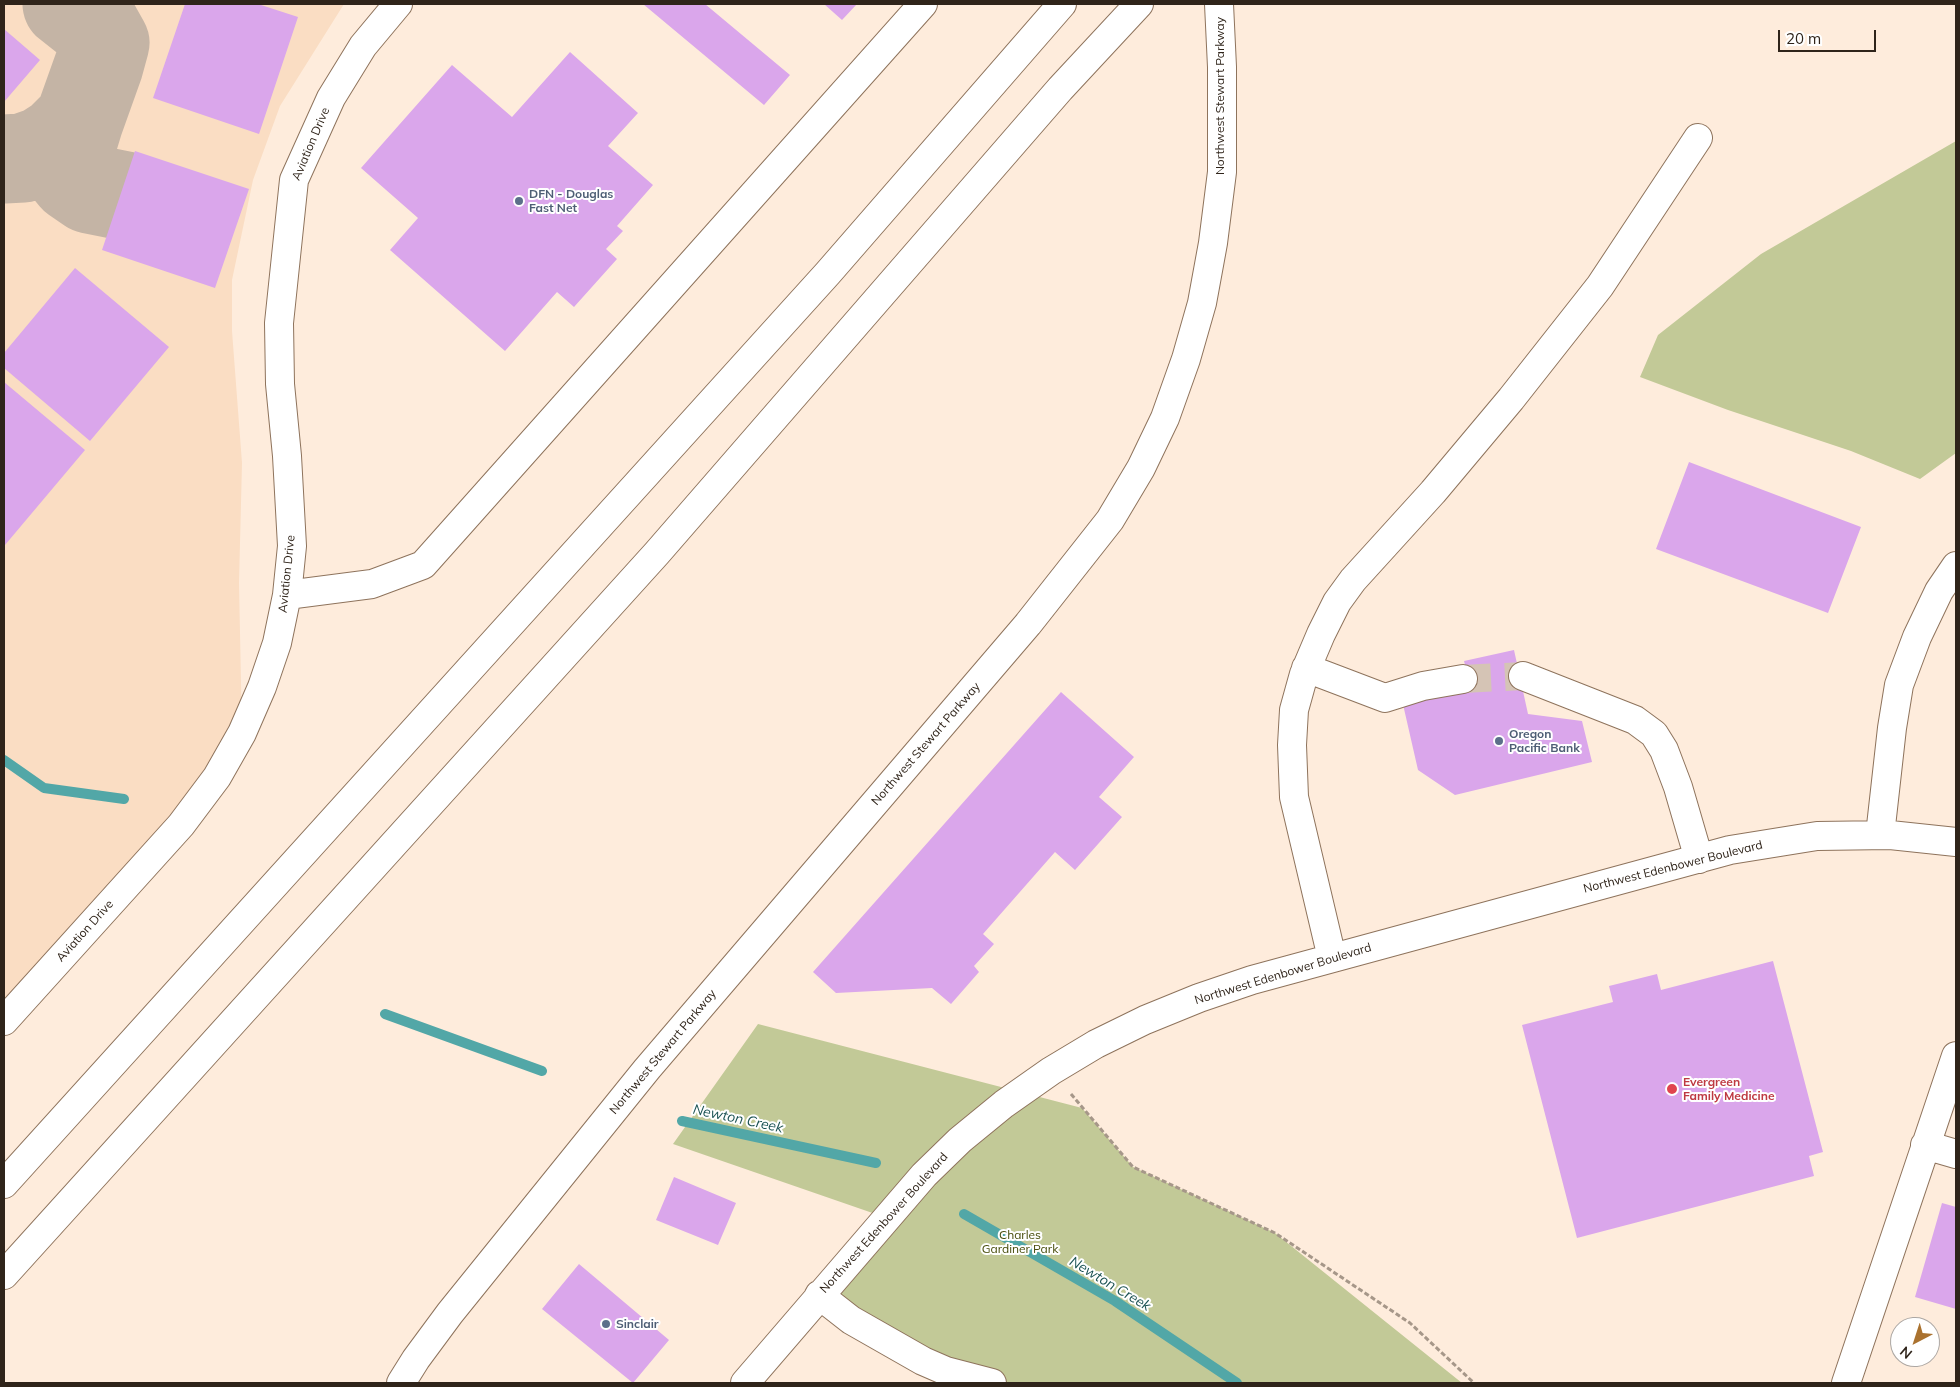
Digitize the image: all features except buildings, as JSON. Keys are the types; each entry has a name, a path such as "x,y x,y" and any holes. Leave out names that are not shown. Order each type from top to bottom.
{"main road":[{"name":"Aviation Drive","path":"4,1021 181,825 217,777 242,733 262,687 277,643 287,595 292,546 288,456 280,384 279,323 294,180 331,98 363,46 398,4"},
{"path":"287,595 372,584 423,564 923,4"},
{"path":"4,1184 828,273 1062,4"},
{"path":"4,1275 657,553 1054,96 1139,4"},
{"name":"Northwest Stewart Parkway","path":"401,1383 450,1313 647,1069 1022,632 1110,520 1141,468 1165,418 1186,359 1202,303 1213,243 1222,172 1222,67 1219,4"},
{"path":"1332,958 1294,797 1292,746 1294,710 1306,668 1337,602 1353,580 1434,492 1512,398 1600,286 1698,138"},
{"path":"1880,835 1892,728 1899,685 1917,636 1939,591 1956,566"},
{"path":"1306,668 1384,698 1423,686 1463,679"},
{"path":"1522,676 1635,720 1654,734 1664,750 1678,787 1699,859"},
{"name":"Northwest Edenbower Boulevard","path":"744,1383 924,1175 960,1140 1004,1104 1051,1071 1096,1044 1145,1020 1199,998 1252,980 1730,850 1817,836 1880,835 1956,842"},
{"path":"1846,1383 1956,1056"},
{"path":"1925,1146 1956,1154"},
{"path":"819,1295 851,1320 923,1361 946,1371 992,1383"}],"path":[{"path":"1051,1071 1133,1167 1275,1233 1410,1323 1474,1383"}],"shaded area":[{"path":"4,4 344,4 280,106 253,180 232,280 232,331 242,463 239,583 242,733 4,1021"}],"green space":[{"path":"1956,141 1956,453 1920,479 1851,451 1728,410 1640,377 1658,335 1761,254"},
{"name":"Charles Gardiner Park","path":"758,1024 1082,1108 1133,1167 1275,1233 1462,1383 1001,1383 819,1295 887,1218 673,1144"}],"waterway":[{"name":"Newton Creek","path":"4,760 44,788 124,799"},
{"name":"Newton Creek","path":"385,1014 542,1071"},
{"name":"Newton Creek","path":"682,1121 876,1163"},
{"name":"Newton Creek","path":"964,1214 1115,1301 1237,1383"}],"taxiway":[{"path":"4,159 23,158 43,151 60,140 79,121 105,43 96,27 67,4"},
{"path":"79,121 65,167 74,178 90,189 125,196"}],"tunnel":[{"path":"1463,679 1523,676"}],"place":[{"name":"DFN - Douglas Fast Net","path":"519,201"},
{"name":"Oregon Pacific Bank","path":"1499,741"},
{"name":"Evergreen Family Medicine","path":"1672,1089"},
{"name":"Sinclair","path":"606,1324"}]}
